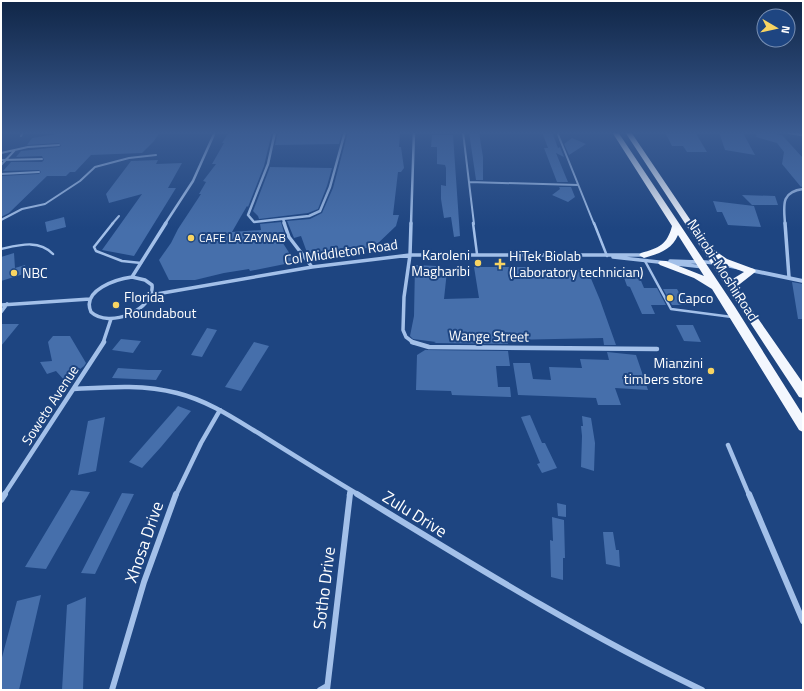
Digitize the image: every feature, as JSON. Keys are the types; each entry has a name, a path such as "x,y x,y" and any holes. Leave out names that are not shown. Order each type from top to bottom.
{"highway":[{"name":"Nairobi-Moshi Road","path":"636,164 736,317 803,426"},
{"name":"Nairobi-Moshi Road","path":"650,164 803,393"},
{"path":"645,258 658,252 669,244 674,236 676,226"},
{"path":"706,248 724,261 751,271"},
{"path":"663,263 706,280 719,292"},
{"path":"730,286 751,271"}],"street":[{"path":"132,277 192,181 200,164"},
{"path":"267,164 248,215 254,222 262,223 314,214 320,210 323,206 336,164"},
{"name":"Wange Street","path":"413,164 410,255 404,297 404,330 406,337 412,342 429,347 657,348"},
{"path":"789,277 784,202 786,195 790,192 803,189"},
{"path":"283,219 289,237 312,267"},
{"name":"Col Middleton Road","path":"152,295 312,267 410,255 477,254 607,256 633,260 717,266 789,277 803,281"},
{"name":"Col Middleton Road","path":"607,256 623,254 663,263 702,265"},
{"name":"Col Middleton Road","path":"633,260 645,258"},
{"path":"132,277 146,280 150,284 152,295 146,303 137,310 124,316 111,319 92,314 89,309 90,299 103,286 117,280 132,277"},
{"path":"1,305 90,299"},
{"path":"1,312 7,304"},
{"name":"Soweto Avenue","path":"1,500 103,344 111,319"},
{"name":"Zulu Drive","path":"74,389 146,387 172,390 191,396 220,410 492,577 645,663 702,690"},
{"name":"Xhosa Drive","path":"112,690 166,516 203,436 220,410"},
{"path":"728,445 803,621"},
{"name":"Sotho Drive","path":"327,688 350,490"},
{"path":"320,690 327,688"}],"lane":[{"path":"1,220 22,209 45,204 80,181 95,166 102,164"},
{"path":"467,164 477,254"},
{"path":"570,164 607,256"},
{"path":"1,174 39,172"},
{"path":"469,182 578,185"},
{"path":"119,216 94,247 96,251 122,261 141,264"},
{"path":"1,249 41,245 49,248 53,254"},
{"path":"645,258 671,309 736,317"}],"building":[{"path":"9,164 82,164 75,172 70,172 66,176 47,176 9,213 1,217 1,176 39,174 41,172 39,170 3,171"},
{"path":"129,164 181,164 168,188 176,188 134,256 102,250 142,194 109,203 106,194"},
{"path":"216,164 264,164 248,207 247,206 232,232 261,230 260,224 281,222 286,239 281,240 295,262 250,271 249,269 224,273 195,280 169,280 159,260 201,194 199,194 206,182 203,181"},
{"path":"339,164 403,164 404,168 401,172 398,172 393,215 399,215 396,226 374,247 360,249 360,247 346,247 309,258 301,236 294,238 287,221 310,219 322,213 333,188"},
{"path":"439,164 455,164 460,236 454,237 451,217 444,218 441,199 441,185 446,186 445,165"},
{"path":"474,164 483,164 483,180 476,180"},
{"path":"550,164 561,164 568,182 557,182"},
{"path":"782,164 803,164 803,186 801,187"},
{"path":"270,167 332,168 318,209 308,213 259,219 253,211"},
{"path":"559,187 571,187 575,197 568,202 552,195 560,189"},
{"path":"742,195 775,196 778,205 752,205"},
{"path":"713,201 754,206 761,227 728,225 722,212 717,212"},
{"path":"64,217 66,227 47,232 45,222"},
{"path":"14,253 15,268 25,265 27,273 1,281 1,257"},
{"path":"415,265 436,266 436,271 447,271 444,299 479,298 474,267 529,267 532,276 555,276 553,270 587,269 616,345 604,345 603,338 507,340 508,344 434,343 436,342 413,339 410,336 414,316"},
{"path":"623,275 639,276 644,288 657,288 666,305 651,305 655,314 642,314 630,287 627,286"},
{"path":"792,282 803,284 803,319 798,319"},
{"path":"663,289 677,289 686,305 672,305"},
{"path":"1,324 19,324 1,346"},
{"path":"676,325 693,325 701,342 684,341"},
{"path":"207,328 217,330 202,357 191,355"},
{"path":"53,336 70,336 86,363 65,381 56,371 47,374 40,362 52,361 48,342"},
{"path":"121,339 141,341 133,353 112,350"},
{"path":"254,342 269,346 241,391 225,387"},
{"path":"425,350 508,351 510,366 496,366 498,387 510,387 511,397 452,395 451,391 416,390 417,355"},
{"path":"607,352 636,355 648,390 615,388 621,405 598,405 596,398 518,395 513,363 530,363 533,379 551,380 549,367 582,368 580,359 609,360"},
{"path":"118,368 162,370 156,380 112,378"},
{"path":"178,406 191,411 161,447 142,468 129,462"},
{"path":"530,415 542,443 545,443 557,468 542,473 537,464 540,463 521,417"},
{"path":"582,416 591,418 595,443 594,471 581,467"},
{"path":"105,417 96,471 78,475 88,421"},
{"path":"71,490 90,492 46,569 25,567"},
{"path":"122,493 134,494 95,574 81,573"},
{"path":"557,503 566,505 566,517 558,516"},
{"path":"552,517 564,520 565,558 563,558 563,580 551,577 550,540 553,541"},
{"path":"603,532 613,532 616,550 619,550 620,567 606,564"},
{"path":"41,595 19,690 1,690 1,661 17,601"},
{"path":"86,597 83,690 62,690 67,605"}],"place":[{"name":"CAFE LA ZAYNAB","path":"191,238"},
{"name":"Karoleni Magharibi","path":"478,263"},
{"name":"HiTek Biolab (Laboratory technician)","path":"500,264"},
{"name":"NBC","path":"14,273"},
{"name":"Capco","path":"670,298"},
{"name":"Florida Roundabout","path":"116,305"},
{"name":"Mianzini timbers store","path":"711,371"}]}
